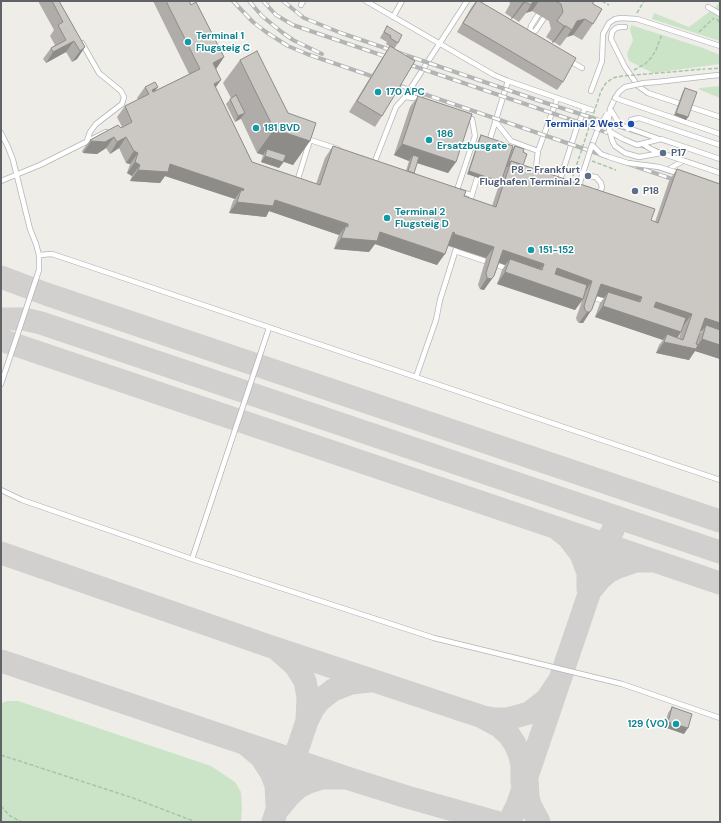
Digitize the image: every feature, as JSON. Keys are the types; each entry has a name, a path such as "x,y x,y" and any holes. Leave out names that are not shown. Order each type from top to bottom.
{"lane":[{"path":"366,1 480,68 508,81 592,110"},
{"path":"393,17 402,1"},
{"path":"375,161 396,107 405,97 467,1"},
{"path":"708,6 718,14"},
{"path":"529,36 531,26 538,15"},
{"path":"529,36 536,30 544,18"},
{"path":"591,91 602,61 603,34 605,28 615,19 633,18 720,46"},
{"path":"625,27 616,28 612,32 611,39 628,73 638,86 648,93 720,117"},
{"path":"523,32 536,40"},
{"path":"81,40 99,73 121,91 124,97 122,104 93,128 87,141"},
{"path":"562,56 582,68"},
{"path":"585,195 582,192 580,182 584,166 598,129 615,98 622,89 636,84 720,75"},
{"path":"490,142 508,81"},
{"path":"405,97 425,100"},
{"path":"615,98 720,134"},
{"path":"536,183 538,151 557,99"},
{"path":"557,190 576,130 585,108"},
{"path":"610,109 619,123 628,129 720,159"},
{"path":"610,109 608,119 609,131 613,143 625,153 639,157 661,153"},
{"path":"457,190 475,136 472,120 462,112"},
{"path":"628,129 631,120 639,118 720,145"},
{"path":"495,121 511,141 538,151"},
{"path":"1,181 40,165 114,128"},
{"path":"609,131 623,140 640,145 661,139"},
{"path":"1,133 8,147 17,175 30,229 39,255 38,270 1,384"},
{"path":"297,182 310,140 346,152"},
{"path":"592,144 601,154 609,157 628,163 659,167 684,175"},
{"path":"643,144 661,153 720,174"},
{"path":"368,159 381,163"},
{"path":"669,170 683,161"},
{"path":"588,176 596,177 601,183 600,192 593,197"},
{"path":"468,205 477,178"},
{"path":"290,180 303,184"},
{"path":"450,188 471,195"},
{"path":"416,377 436,320 440,300 456,250 485,261"},
{"path":"39,255 52,254 720,480"},
{"path":"494,264 514,271"},
{"path":"592,297 611,304"},
{"path":"192,559 269,328"},
{"path":"1,490 22,500 192,559 434,638 622,684 720,718"}],"path":[{"path":"602,1 609,5"},
{"path":"633,18 644,1"},
{"path":"693,37 718,14"},
{"path":"628,73 638,69 652,58 664,28"},
{"path":"587,159 616,170"},
{"path":"1,755 133,798 196,822"},
{"path":"1,806 10,816 22,822"}],"green space":[{"path":"719,1 720,41 652,19 654,13 689,27 717,6"},
{"path":"631,25 703,48 720,55 720,64 653,73 629,61 627,54 633,40 630,29"},
{"path":"720,86 720,98 698,89 700,88"},
{"path":"18,701 211,766 235,782 241,792 241,822 1,822 1,703"}],"building":[{"path":"52,1 59,1 85,47 80,51 74,41 53,52 51,48 66,40 58,25 63,22"},
{"name":"Terminal 2 Flugsteig D","path":"166,1 189,1 191,5 196,2 224,57 213,63 221,80 214,84 252,162 320,185 333,146 466,191 464,196 496,207 511,161 655,209 651,220 658,223 677,169 720,184 720,323 705,318 696,344 698,345 696,349 664,342 667,334 683,340 692,314 656,302 654,307 686,318 681,332 603,306 608,292 640,302 642,297 601,284 592,309 590,312 587,312 584,306 592,281 557,268 555,274 587,285 583,299 505,272 510,259 542,270 544,264 503,250 494,276 491,279 487,278 486,273 494,247 454,234 455,233 453,232 445,254 380,232 377,241 341,238 346,226 348,227 348,224 275,200 273,206 237,202 241,190 243,191 244,189 170,164 168,172 138,170 140,165 135,162 138,153 134,151 126,137 117,142 114,137 105,142 90,140 118,125 121,128 132,122 125,106 149,94 145,87 155,82 158,87 152,90 153,92 200,69"},
{"path":"477,1 576,58 563,82 463,23"},
{"path":"522,1 533,1 531,5"},
{"path":"555,1 593,1 593,4 602,9 593,24 585,19 577,21 572,30 557,21 563,12 561,4"},
{"path":"387,26 402,35 398,43 384,32"},
{"name":"170 APC","path":"390,46 415,61 382,116 357,101"},
{"path":"257,51 288,113 316,123 310,141 274,129 240,60"},
{"path":"685,88 697,92 688,117 676,113"},
{"path":"236,95 245,113 238,116 230,99"},
{"name":"186 Ersatzbusgate","path":"418,96 472,114 456,162 402,144"},
{"path":"481,135 513,146 501,182 469,171"},
{"path":"515,146 524,149 523,152 527,154 523,165 511,161 507,167"},
{"path":"267,149 286,155 283,162 265,156"},
{"path":"413,155 419,157 414,173 408,171"},
{"path":"706,325 720,330 720,345 702,339"},
{"path":"672,707 692,714 688,728 668,722"}],"taxiway":[{"path":"1,277 46,294 720,521"},
{"path":"1,319 24,319 41,323 720,552"},
{"path":"1,340 720,583"},
{"path":"509,822 517,806 606,544 613,530"},
{"path":"560,531 568,537 581,554 588,573 588,589"},
{"path":"1,553 269,646 483,717 507,719 529,713 547,699 559,681"},
{"path":"591,590 600,579 608,572 616,568 636,561 650,561"},
{"path":"279,651 295,665 305,681 308,697 307,721"},
{"path":"1,661 350,779 496,822"},
{"path":"273,822 307,721 313,709 319,701 333,690 351,683 370,681"},
{"path":"484,718 499,726 509,735 515,744 522,765 522,782"},
{"path":"248,746 261,757 271,772 276,785 277,805"},
{"path":"280,807 299,787 309,782 322,778 340,778"},
{"path":"527,780 530,805 539,822"}],"railway":[{"path":"233,1 253,22 266,32 288,46 307,54 681,182"},
{"path":"249,1 262,16 283,33 293,40 322,54"},
{"path":"263,1 276,15 293,25 720,172"},
{"path":"283,1 304,18 341,33 543,102 720,159"},
{"path":"648,165 674,173"}],"place":[{"name":"Terminal 1 Flugsteig C","path":"188,42"},
{"name":"170 APC","path":"378,92"},
{"name":"Terminal 2 West","path":"631,124"},
{"name":"181 BVD","path":"256,128"},
{"name":"186 Ersatzbusgate","path":"429,140"},
{"name":"P17","path":"663,153"},
{"name":"P8 - Frankfurt Flughafen Terminal 2","path":"588,176"},
{"name":"P18","path":"635,191"},
{"name":"Terminal 2 Flugsteig D","path":"387,218"},
{"name":"151-152","path":"531,250"},
{"name":"129 (VO)","path":"676,724"}]}
